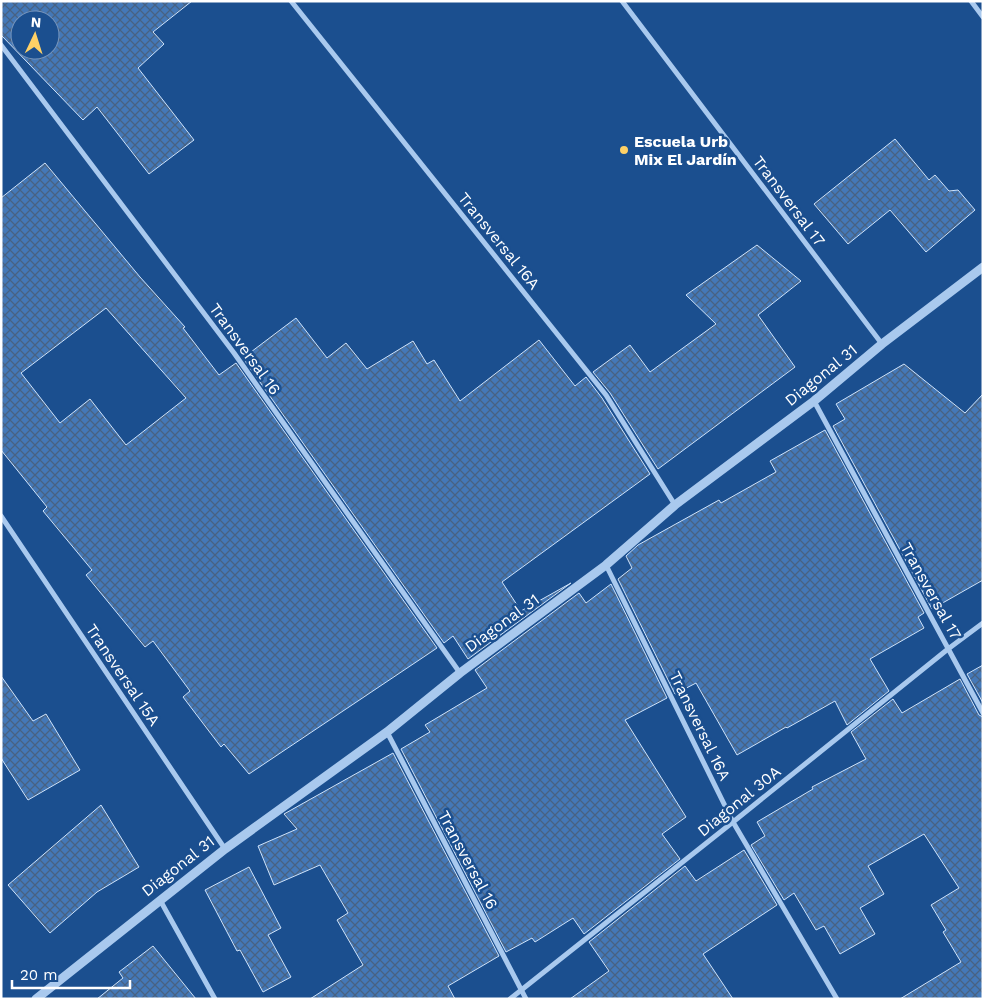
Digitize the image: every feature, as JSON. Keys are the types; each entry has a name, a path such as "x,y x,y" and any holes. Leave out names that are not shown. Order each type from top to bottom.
{"street":[{"name":"Transversal 16A","path":"291,1 606,394 676,505"},
{"name":"Transversal 17","path":"622,1 882,344"},
{"path":"971,1 983,17"},
{"name":"Transversal 16","path":"1,46 234,353 460,673"},
{"name":"Diagonal 31","path":"36,999 225,849 387,732 460,673 606,565 676,505 814,401 882,344 983,267"},
{"name":"Transversal 17","path":"814,401 983,713"},
{"name":"Transversal 15A","path":"1,516 225,849"},
{"name":"Transversal 16A","path":"606,565 732,822 838,999"},
{"name":"Diagonal 30A","path":"510,999 983,623"},
{"name":"Transversal 16","path":"387,732 526,999"},
{"path":"160,899 215,999"}],"building":[{"path":"1,1 192,1 153,32 164,44 138,68 194,140 149,174 97,107 83,120 25,60 60,60 60,10 10,10 10,44 1,35"},
{"path":"895,139 929,180 935,175 949,191 958,190 975,210 926,252 890,210 848,244 814,204"},
{"path":"45,163 140,277 185,327 183,328 219,375 236,363 437,648 249,774 224,744 221,747 183,697 190,691 153,641 145,647 86,575 92,570 43,511 47,507 1,450 1,198","holes":["106,308 186,398 126,445 90,399 60,423 21,373"]},
{"path":"757,245 801,281 758,315 795,367 658,469 610,393 593,372 630,345 650,372 716,324 686,295"},
{"path":"296,318 327,358 346,343 367,369 413,341 427,364 434,360 460,401 539,340 575,386 586,377 602,398 650,474 502,582 521,611 571,583 468,659 453,636 444,643 243,358"},
{"path":"904,364 965,413 983,394 983,580 932,609 833,426 845,419 836,404"},
{"path":"825,430 924,613 918,617 924,628 870,659 889,691 847,725 835,701 737,755 696,683 675,694 618,579 632,568 626,556 638,545 719,500 721,503 776,472 770,461"},
{"path":"611,584 667,698 625,720 686,817 662,834 680,859 584,934 573,918 535,942 532,938 506,952 401,749 430,732 425,725 487,688 475,670 579,593 586,603"},
{"path":"983,665 983,703 967,674"},
{"path":"1,676 33,721 46,714 80,770 28,800 1,758"},
{"path":"960,679 979,715 983,717 983,999 900,999 961,962 943,932 946,930 931,905 959,888 924,834 868,866 884,894 860,908 875,934 840,954 824,926 816,930 794,893 784,900 751,845 765,836 757,822 813,789 812,787 866,759 851,732 893,699 902,713"},
{"path":"393,753 499,956 448,986 455,999 310,999 363,965 337,920 348,913 320,865 274,885 258,846 297,829 284,814"},
{"path":"101,805 139,867 97,892 50,933 8,885"},
{"path":"744,850 777,905 703,954 733,999 570,999 609,971 589,942 685,866 696,881"},
{"path":"249,867 281,928 268,935 291,977 263,992 240,950 237,951 205,890"},
{"path":"153,946 196,999 97,999 123,978 119,972"}],"place":[{"name":"Escuela Urb Mix El Jardín","path":"624,150"}]}
